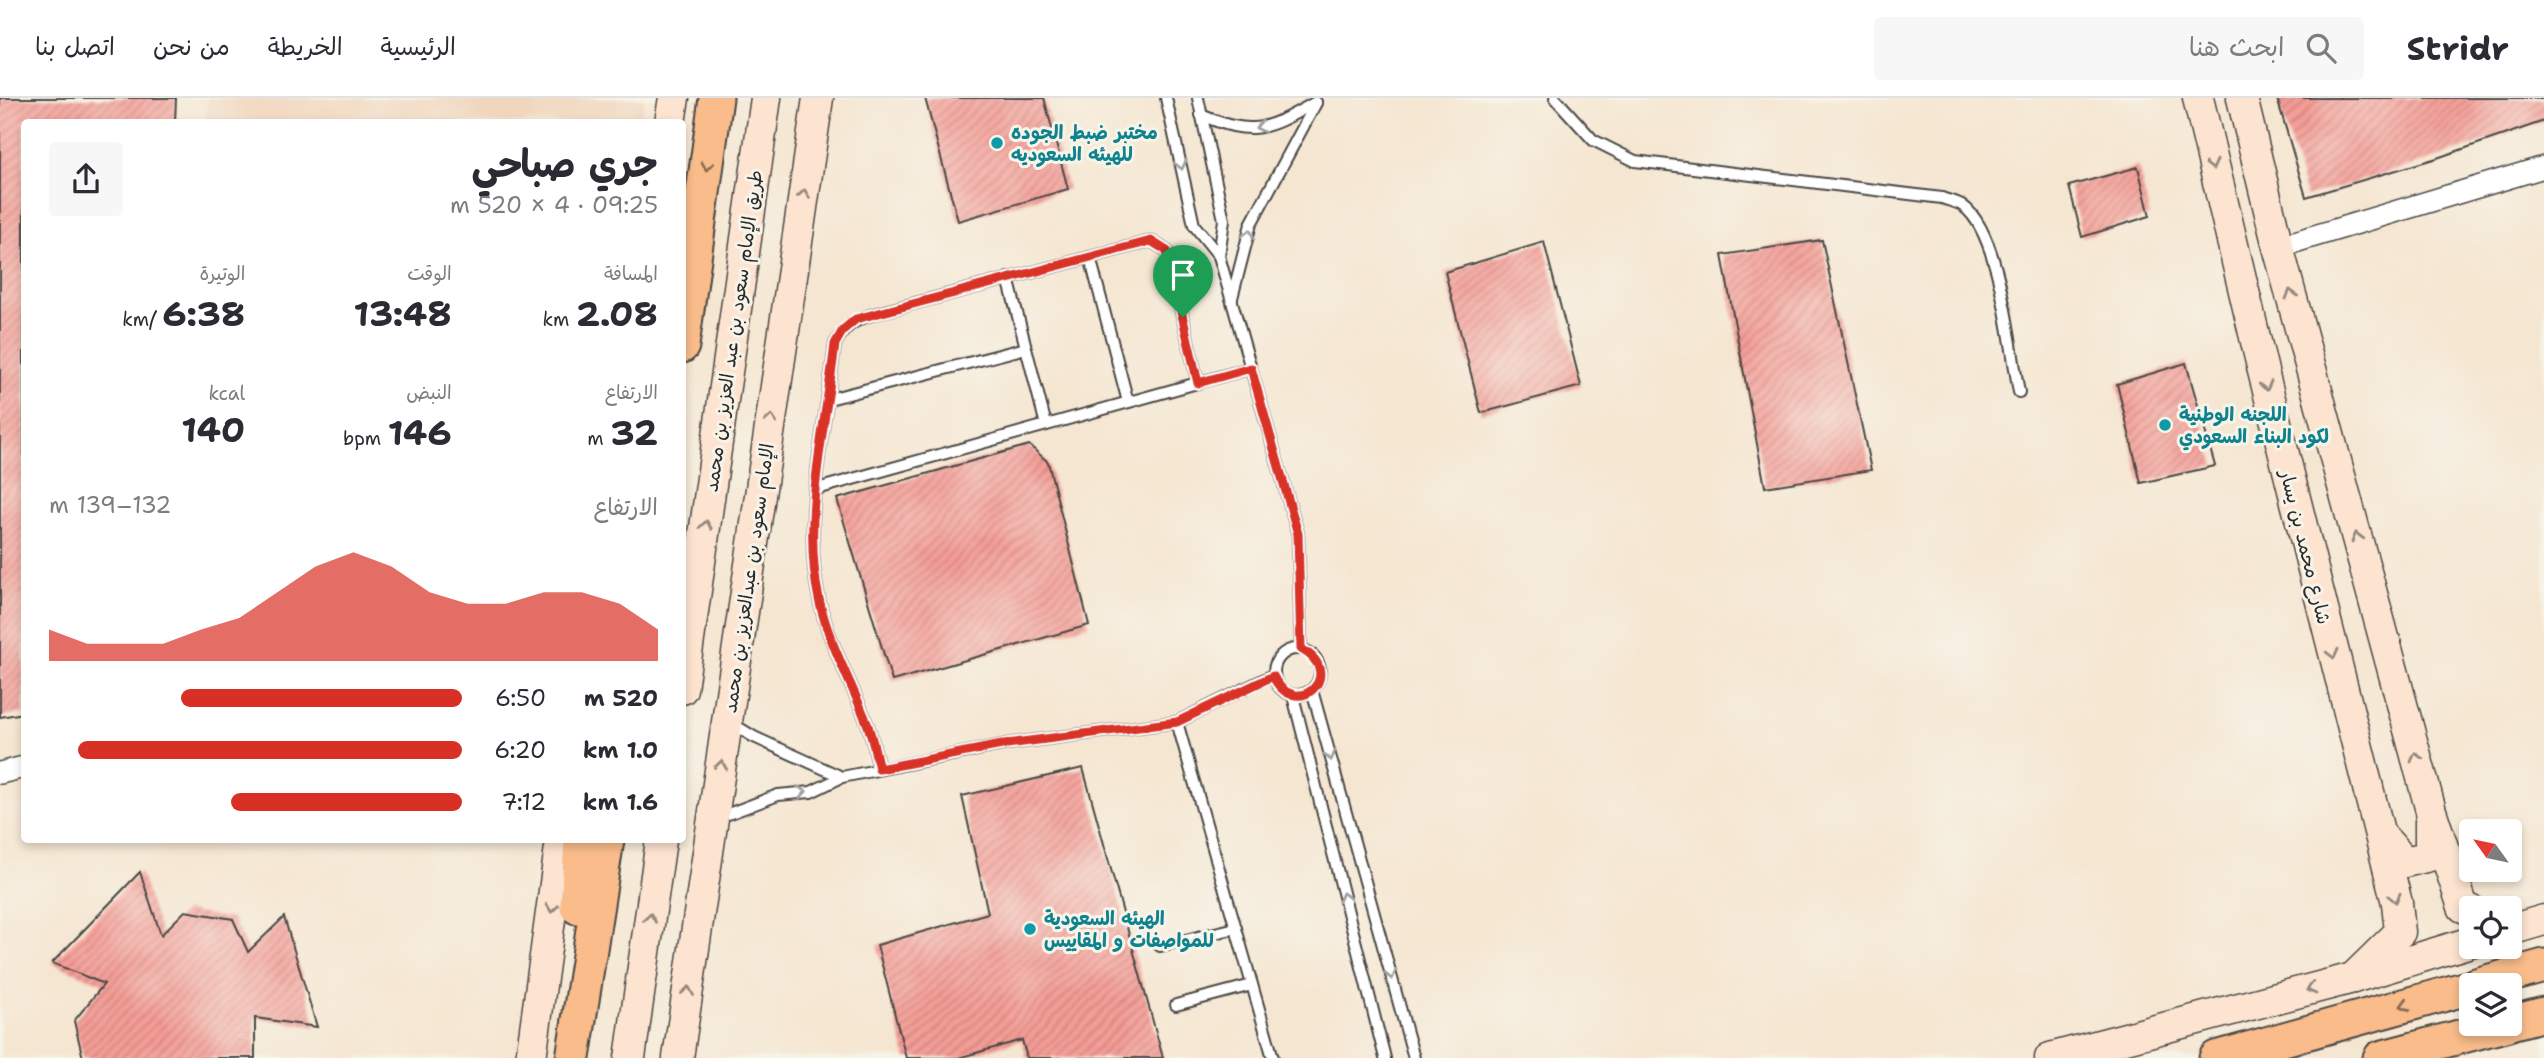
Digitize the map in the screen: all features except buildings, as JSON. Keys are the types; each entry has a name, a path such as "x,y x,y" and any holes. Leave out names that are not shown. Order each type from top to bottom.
{"main road":[{"path":"670,119 674,98"},
{"path":"686,317 716,98"},
{"name":"طريق الإمام سعود بن عبد العزيز بن محمد","path":"686,661 766,98"},
{"name":"الإمام سعود بن عبدالعزيز بن محمد","path":"678,1051 818,98"},
{"name":"شارع محمد بن يسار","path":"2198,98 2377,831 2397,903 2400,932 2353,978"},
{"path":"2242,98 2278,247 2431,811 2459,896"},
{"path":"2377,831 2405,862 2430,856 2431,811"},
{"path":"531,1058 561,843"},
{"path":"572,1058 581,843"},
{"path":"572,1058 607,843"},
{"path":"631,1058 661,843"},
{"path":"2522,917 2544,918"},
{"path":"2522,926 2544,918"},
{"path":"2050,1058 2353,978 2459,946"},
{"path":"2519,973 2544,966"},
{"path":"2216,1058 2459,990"},
{"path":"2522,1020 2544,1014"},
{"path":"2380,1058 2461,1036"}],"street":[{"path":"2278,247 2544,167"},
{"path":"0,773 21,768"}],"lane":[{"path":"1166,98 1194,225 1219,256 1298,534 1301,649"},
{"path":"1198,98 1224,220 1219,256"},
{"path":"1555,98 1593,140 1635,161 1942,198 1963,206 1980,226 1990,248 2018,392"},
{"path":"1201,115 1235,130 1258,129 1280,122 1319,100"},
{"path":"1232,301 1251,224 1319,100"},
{"path":"879,769 867,721 831,641 819,598 813,551 817,489 835,344 843,330 856,319 1151,241 1167,251 1198,383"},
{"path":"1090,257 1128,402"},
{"path":"1009,278 1046,425"},
{"path":"829,399 1026,348"},
{"path":"817,489 1251,368"},
{"path":"1301,649 1315,656 1321,669 1318,684 1308,694 1293,696 1280,689 1273,676 1276,661 1287,651 1301,649"},
{"path":"714,820 778,796 811,792 842,776 1007,744 1177,722 1273,676"},
{"path":"1312,690 1414,1058"},
{"path":"1293,696 1385,1058"},
{"path":"727,720 754,737 842,776"},
{"path":"1177,722 1273,1058"},
{"path":"1160,946 1236,928"},
{"path":"1176,1004 1252,985"}],"shaded area":[{"path":"208,98 644,98 640,119 205,119"}],"place":[{"name":"مختبر ضبط الجوده للهيئه السعوديه","path":"997,143"},
{"name":"اللجنه الوطنية لكود البناء السعودي","path":"2165,425"},
{"name":"الهيئه السعودية للمواصفات و المقاييس","path":"1030,929"}],"route":[{"path":"1151,241 1160,244 1167,251 1183,317 1198,383 1251,368 1298,534 1302,600 1301,649 1315,656 1321,669 1318,684 1308,694 1293,696 1280,689 1273,676 1177,722 1007,744 879,769 867,721 831,641 819,598 813,551 817,489 835,344 843,330 856,319 1151,241"}]}
